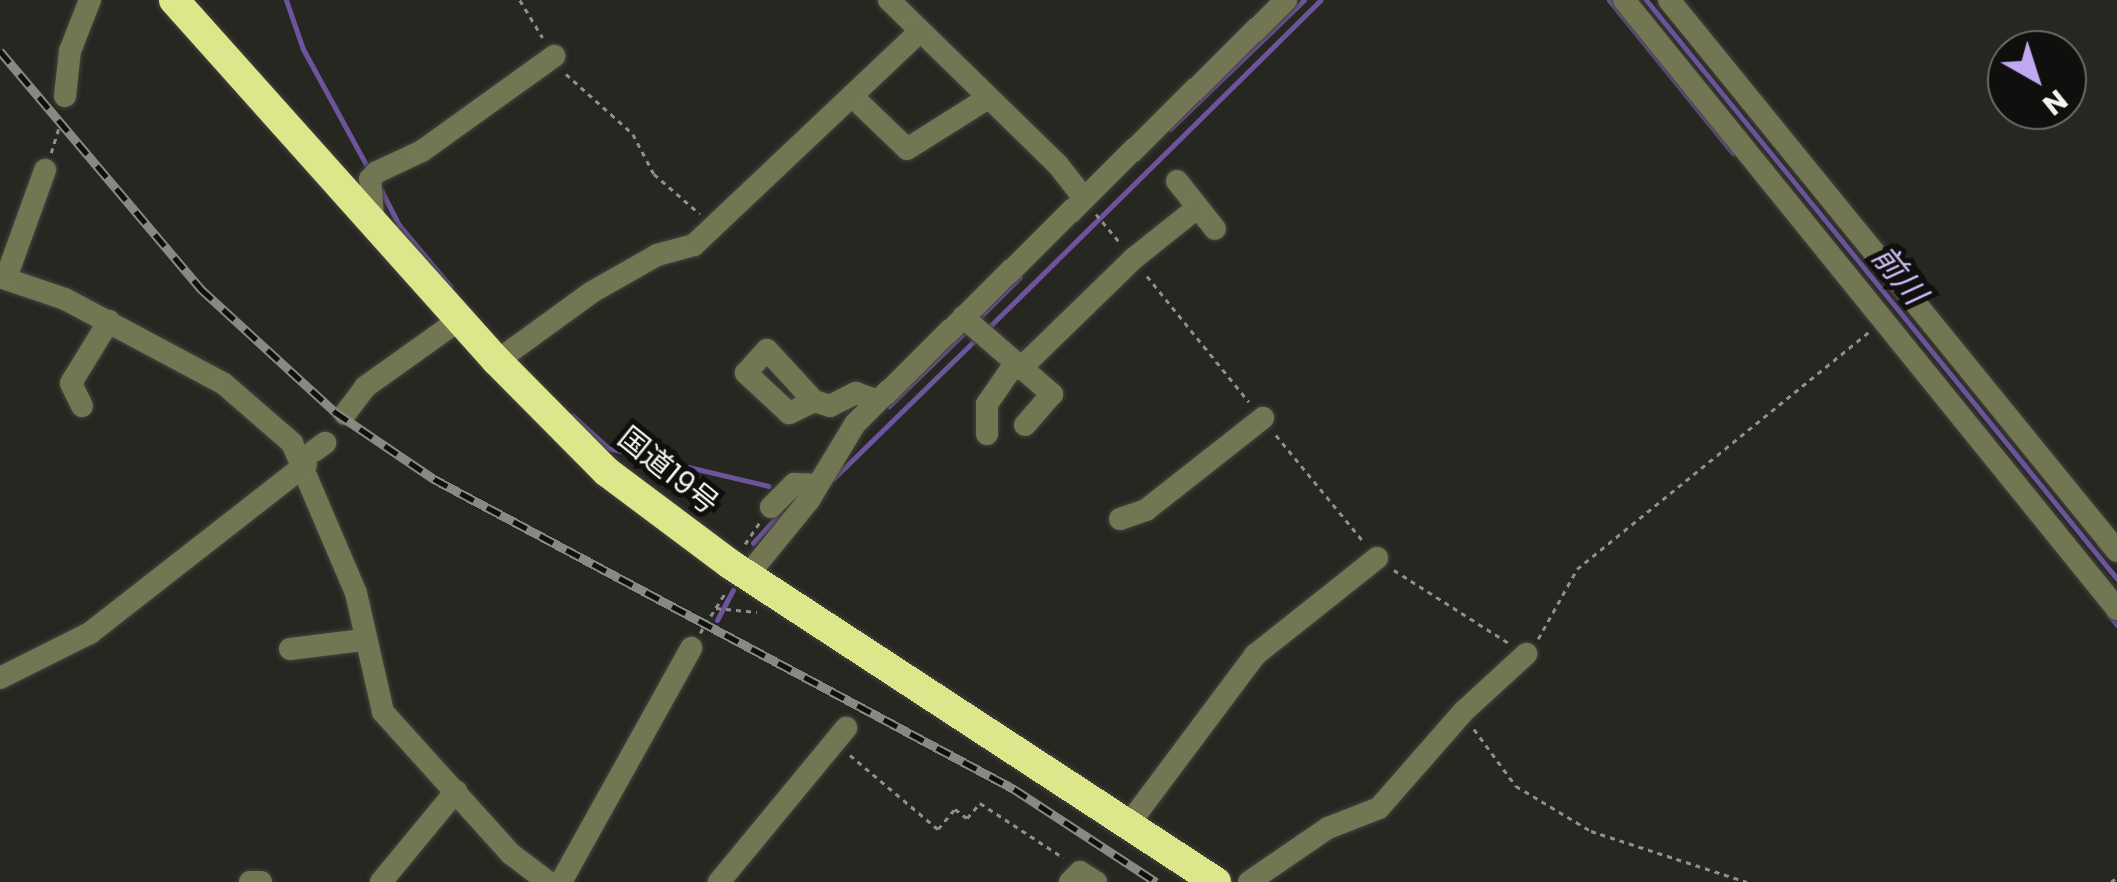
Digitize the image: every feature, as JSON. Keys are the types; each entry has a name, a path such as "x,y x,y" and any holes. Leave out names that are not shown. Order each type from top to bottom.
{"highway":[{"name":"国道19号","path":"174,0 373,218 497,362 607,472 740,569 1216,882"}],"street":[{"path":"65,96 70,50 90,0"},
{"path":"888,0 1083,197"},
{"path":"740,569 818,486 855,424 1286,0"},
{"path":"1624,0 2117,609"},
{"path":"1670,0 2117,551"},
{"path":"497,362 592,292 658,255 694,244 919,32"},
{"path":"373,218 370,180 376,172 422,151 554,56"},
{"path":"852,96 907,149 988,98"},
{"path":"45,170 3,278 109,321 252,406 315,453 330,520 356,592 363,640 383,712 511,854 546,882"},
{"path":"1176,181 1215,230"},
{"path":"986,434 987,404 1017,367 1133,259 1198,208"},
{"path":"964,317 1052,394 1025,425"},
{"path":"350,407 459,320"},
{"path":"82,406 71,384 109,321"},
{"path":"814,401 830,406 856,393 878,401"},
{"path":"1120,520 1146,510 1263,418"},
{"path":"0,678 90,633 315,453"},
{"path":"771,507 794,484 818,486"},
{"path":"1128,825 1255,656 1378,558"},
{"path":"290,650 363,640"},
{"path":"1249,882 1328,828 1374,812 1463,712 1526,654"},
{"path":"562,882 684,655"},
{"path":"718,882 840,735"},
{"path":"381,882 456,791"},
{"path":"250,882 261,882"}],"path":[{"path":"520,0 574,84 634,134 654,174 712,225"},
{"path":"45,170 65,96"},
{"path":"1083,197 1378,558 1526,654 1551,622 1577,569 1885,319"},
{"path":"684,655 718,607 771,507"},
{"path":"718,607 730,606 766,617"},
{"path":"1463,712 1525,794 1616,845 1747,882"},
{"path":"840,735 938,829 955,809 967,818 980,803 1082,879"},
{"path":"2111,882 2117,877"}],"waterway":[{"path":"286,0 303,49 370,172"},
{"path":"1170,129 1304,0"},
{"path":"988,328 1321,0"},
{"path":"1609,0 1733,153"},
{"name":"前川","path":"1646,0 2117,579"},
{"path":"381,190 399,225 450,286"},
{"path":"978,319 1020,277"},
{"path":"889,406 967,330"},
{"path":"834,478 976,339"},
{"path":"573,416 608,448 769,486"},
{"path":"753,543 781,512"},
{"path":"717,620 733,590"},
{"path":"2109,615 2117,625"}],"railway":[{"path":"0,51 201,289 335,412 434,479 1014,789 1156,882"}]}
